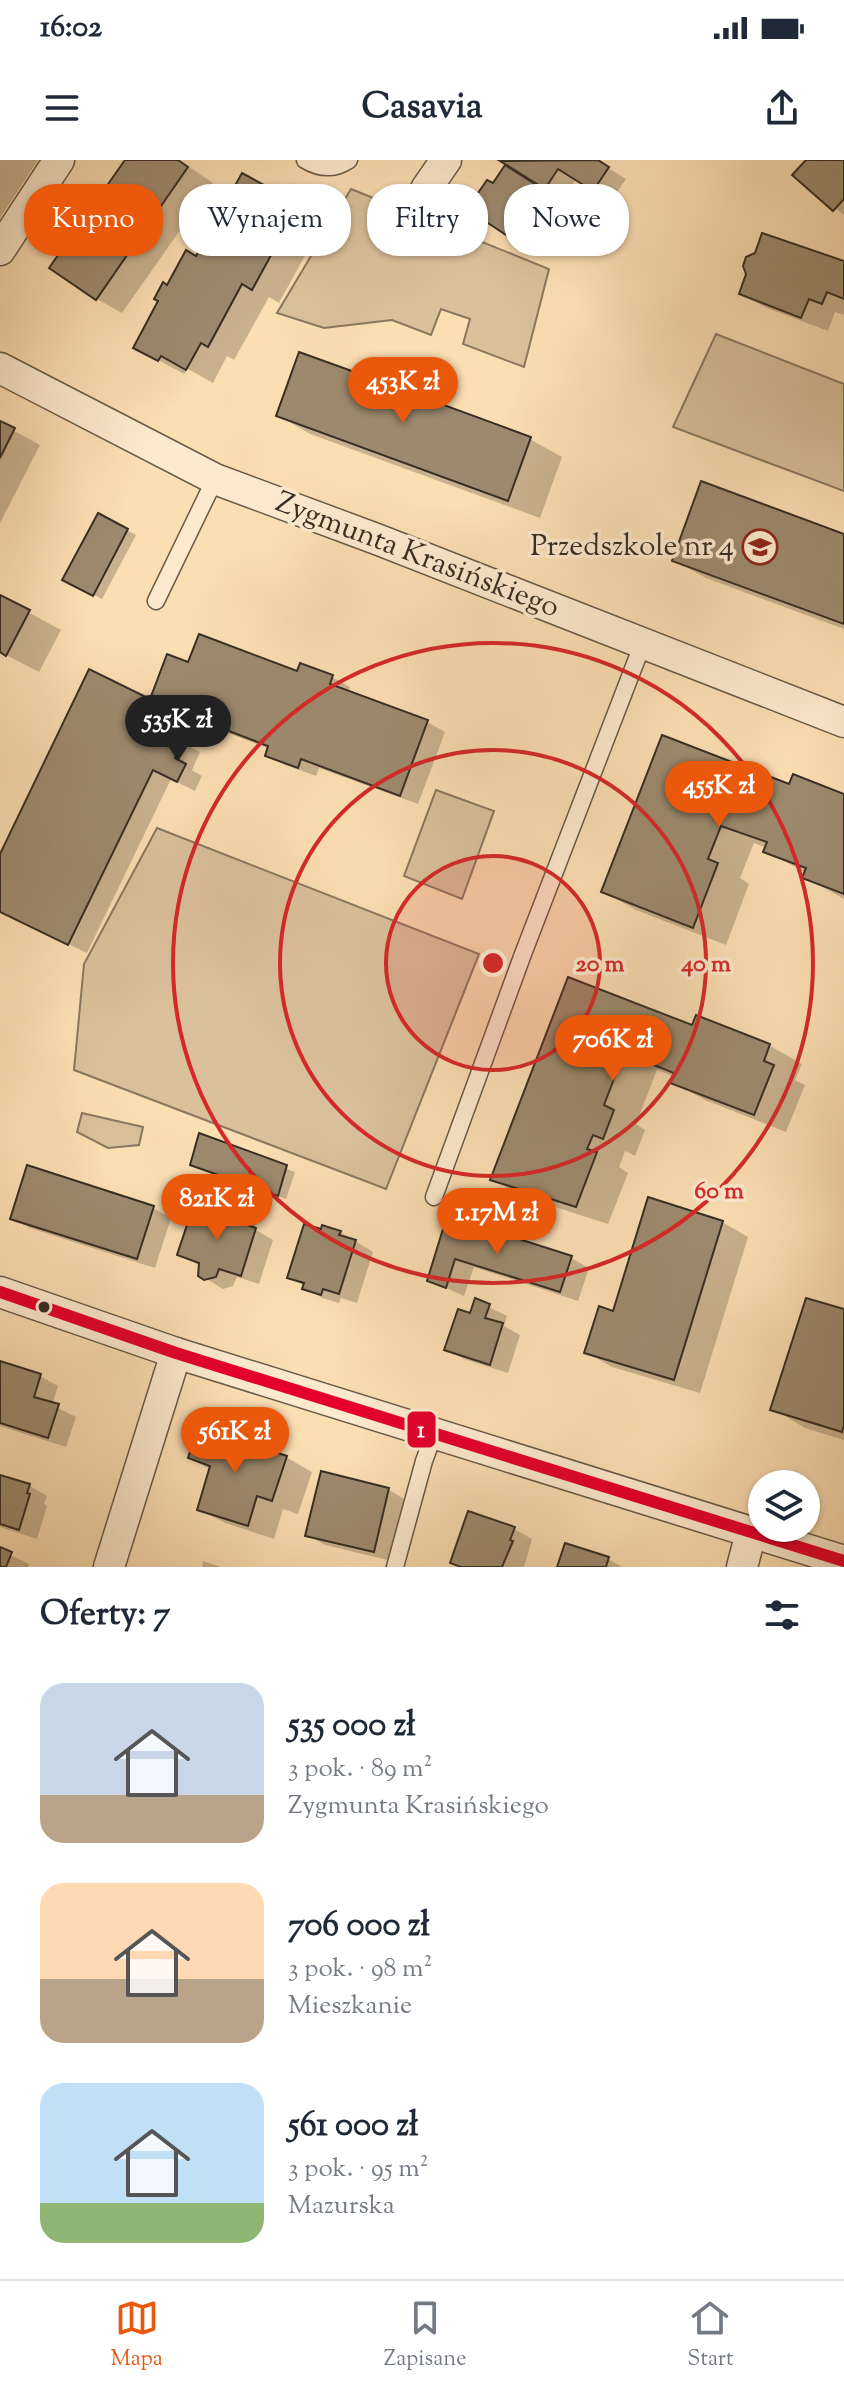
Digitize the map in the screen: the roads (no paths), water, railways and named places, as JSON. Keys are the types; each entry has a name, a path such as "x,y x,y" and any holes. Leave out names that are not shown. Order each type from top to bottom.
{"street":[{"path":"0,250 59,160"},
{"path":"429,184 446,160"},
{"name":"Zygmunta Krasińskiego","path":"0,368 215,479 844,722"},
{"path":"0,1292 176,1353 748,1532"},
{"path":"109,1567 176,1353"},
{"path":"742,1567 749,1542"},
{"path":"781,1542 844,1561"}],"lane":[{"path":"305,160 315,166 332,168 349,160"},
{"path":"156,601 200,516 215,479"},
{"path":"434,1197 643,643"},
{"path":"395,1567 434,1434"}],"place":[{"name":"Przedszkole nr 4","path":"760,547"}]}
